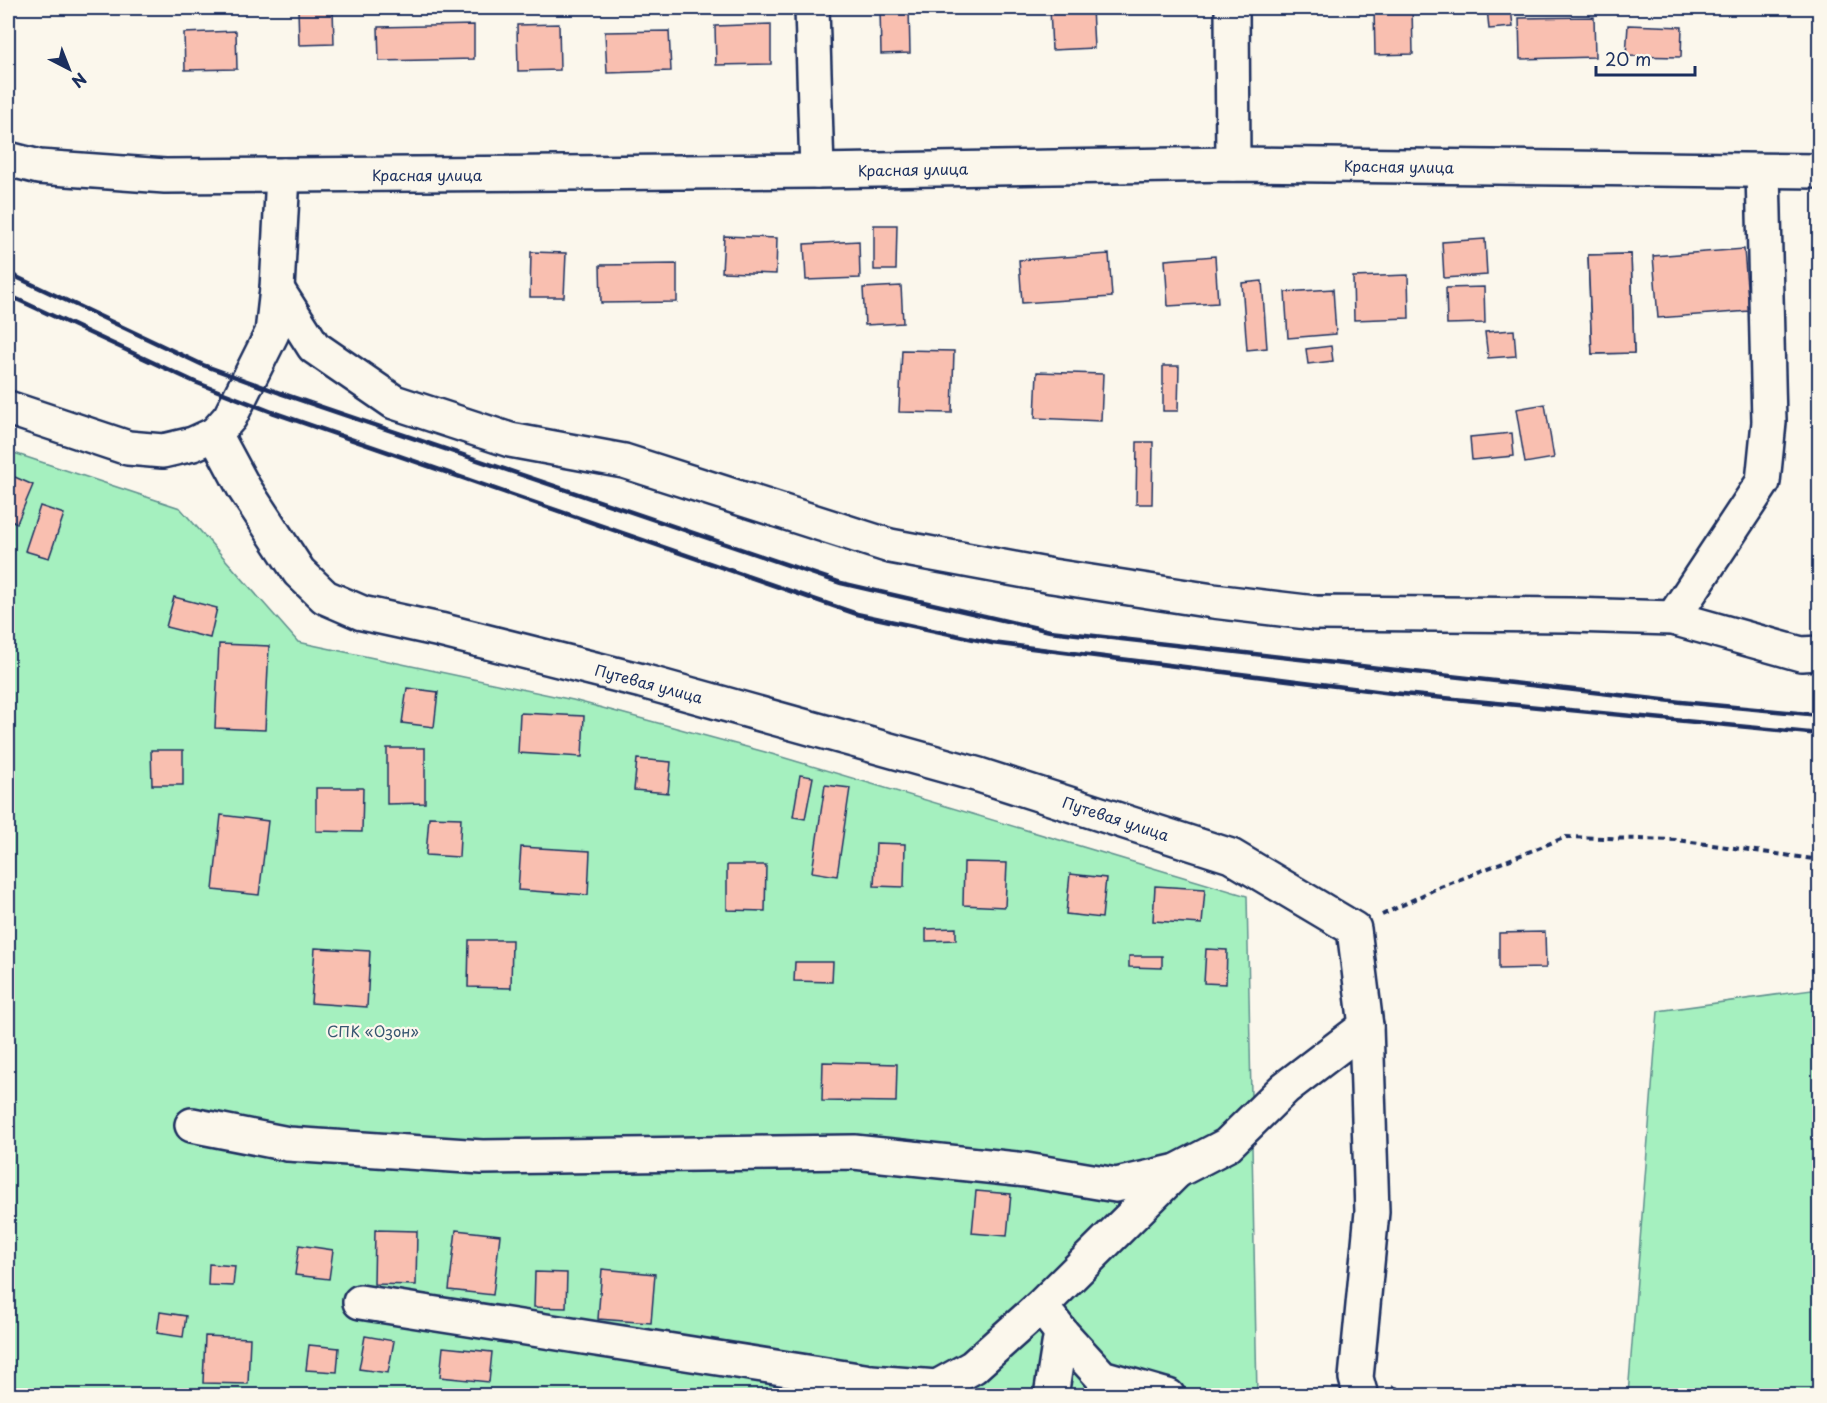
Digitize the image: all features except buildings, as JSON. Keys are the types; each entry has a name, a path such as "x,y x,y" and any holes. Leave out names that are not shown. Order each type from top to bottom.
{"street":[{"path":"812,8 817,171"},
{"path":"1232,8 1233,164"},
{"name":"Красная улица","path":"8,159 39,167 165,176 817,171 1233,164 1820,171"},
{"path":"1673,618 1763,482 1769,422 1763,171"},
{"path":"8,408 128,448 164,451 193,444 215,434 230,417 272,333 277,289 283,175"},
{"path":"277,289 314,346 394,402 510,440 624,461 890,546 1052,576 1202,599 1315,613 1673,618 1801,654 1820,653"},
{"name":"Путевая улица","path":"215,434 244,488 299,572 325,597 343,605 362,613 440,630 642,681 990,778 1231,855 1354,929"},
{"path":"1354,929 1366,1026 1372,1212 1356,1378 1361,1395"},
{"path":"192,1125 288,1144 482,1157 854,1152 1026,1170 1116,1185 1177,1171 1227,1145 1285,1088 1366,1026"},
{"path":"360,1302 871,1382 937,1387 973,1367 1041,1306 1177,1171"},
{"path":"1041,1306 1102,1377 1168,1395"},
{"path":"1051,1395 1061,1332"}],"path":[{"path":"1354,929 1433,890 1566,837 1677,840 1820,860"}],"green space":[{"name":"СПК «Озон»","path":"8,451 180,508 298,642 573,700 765,752 1247,896 1257,1395 8,1396"},
{"path":"1819,989 1819,1395 1628,1395 1658,1011"}],"railway":[{"path":"8,273 203,365 841,583 1050,631 1681,702 1820,715"},
{"path":"8,295 195,382 272,412 857,614 992,643 1392,693 1820,734"}]}
